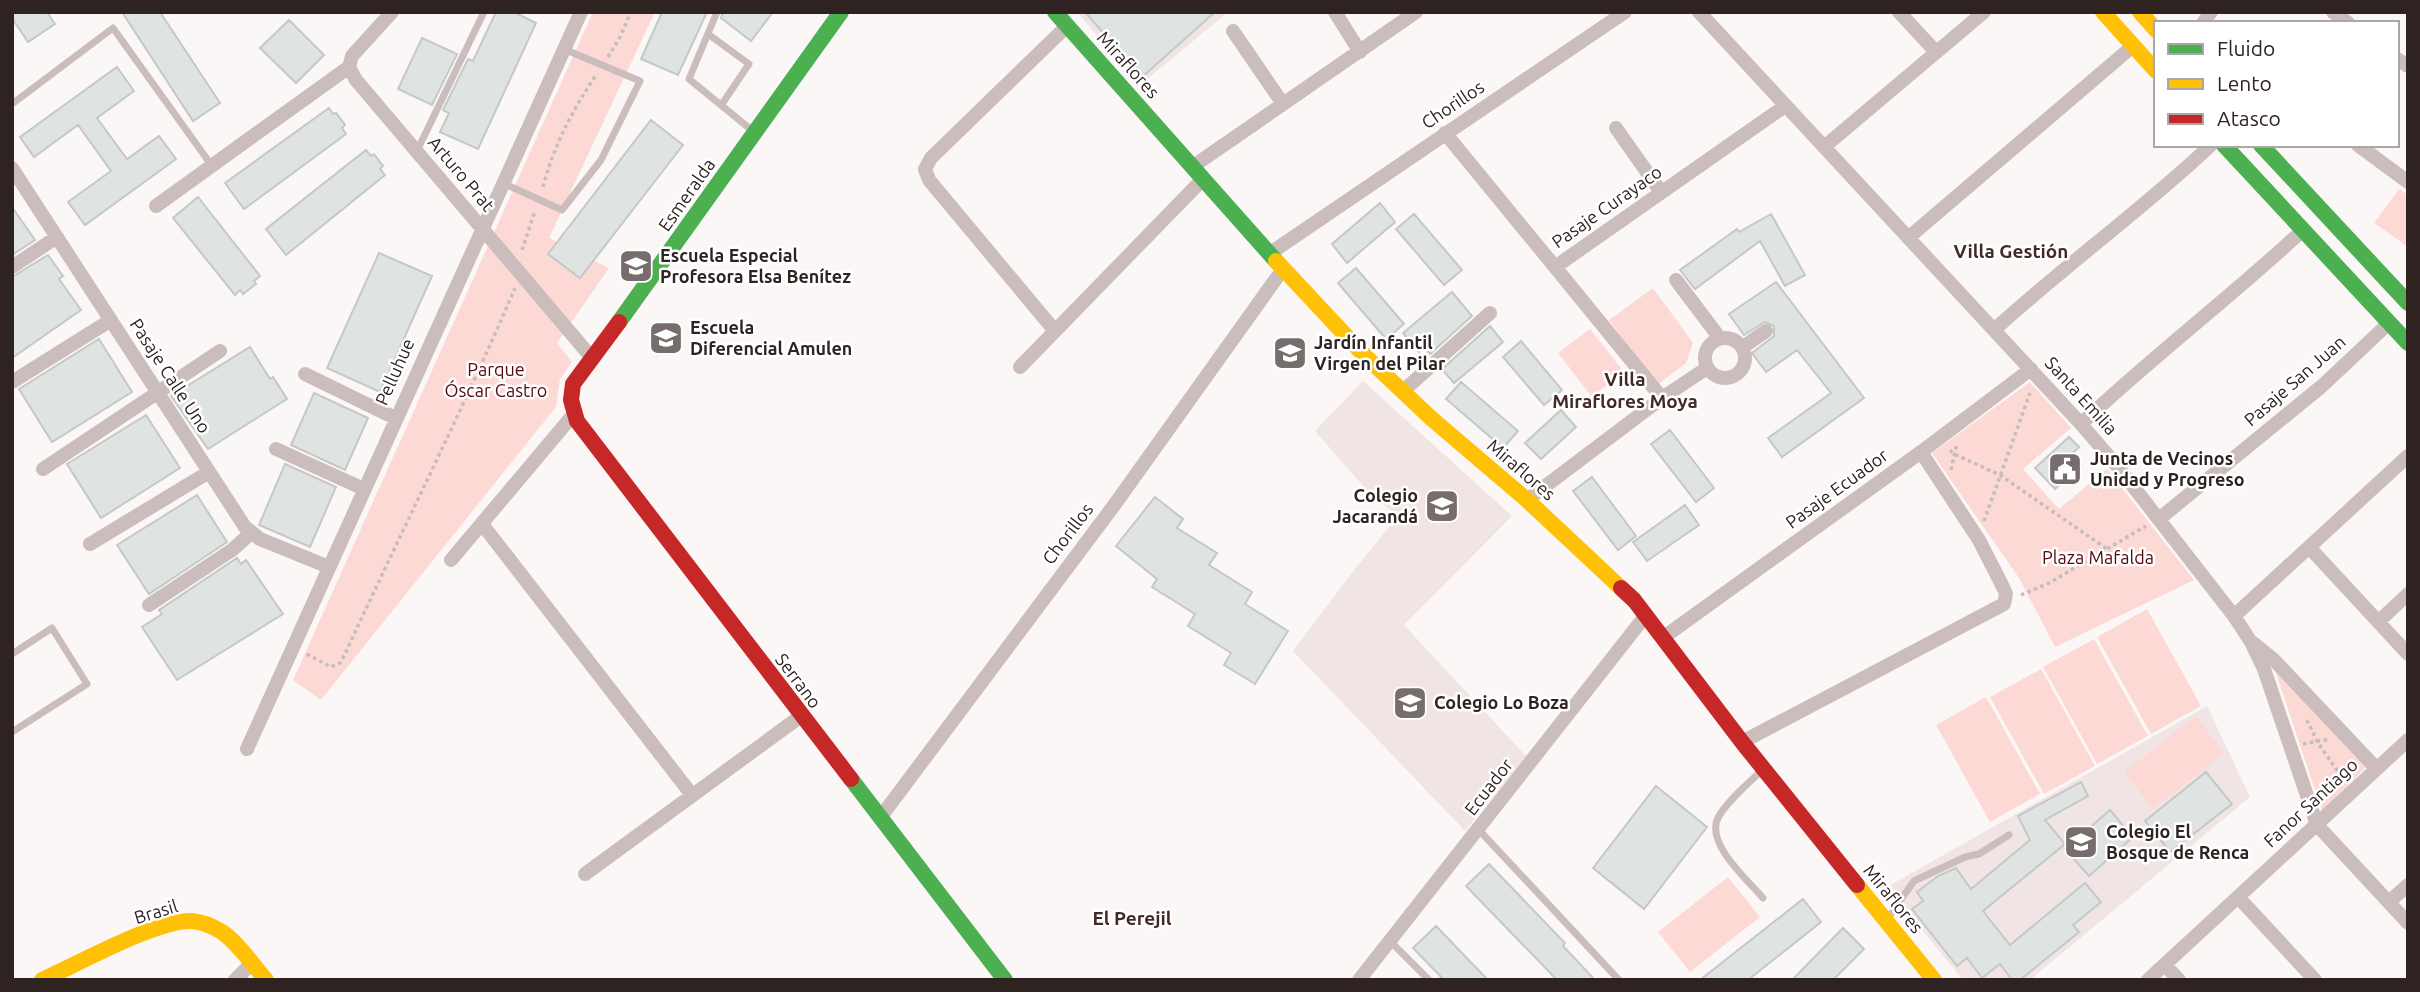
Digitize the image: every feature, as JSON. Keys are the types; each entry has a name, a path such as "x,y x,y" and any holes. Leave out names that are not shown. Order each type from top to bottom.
{"street":[{"path":"156,206 349,67 352,56 392,12"},
{"name":"Pelluhue","path":"247,749 581,12"},
{"name":"Esmeralda","path":"571,408 573,386 592,358 841,12"},
{"name":"Miraflores","path":"1055,12 1269,254 1402,392 1527,500 1616,582 1646,615 1742,742 1934,980"},
{"path":"1335,12 1360,52"},
{"path":"1020,368 1198,173 1283,104 1416,12"},
{"name":"Chorillos","path":"1269,254 1625,12"},
{"name":"Santa Emilia","path":"1699,12 1994,330 2026,372 2081,424 2159,519 2234,616 2264,669 2317,825 2408,923"},
{"path":"1899,12 1936,52"},
{"path":"1824,147 1984,12"},
{"path":"2103,12 2154,69"},
{"path":"2140,12 2154,28"},
{"path":"1055,331 929,180 925,169 931,158 1067,26"},
{"path":"1233,31 1283,104"},
{"path":"1908,238 2133,46"},
{"name":"Arturo Prat","path":"349,67 356,80 592,358"},
{"name":"Pasaje Curayaco","path":"1662,398 1555,267 1786,106"},
{"path":"1616,128 1661,192"},
{"path":"1446,133 1555,267"},
{"path":"1994,330 2146,204 2209,147"},
{"path":"2226,147 2408,343"},
{"path":"2263,147 2408,303"},
{"path":"2361,147 2408,182"},
{"name":"Pasaje Calle Uno","path":"12,168 251,533"},
{"path":"2081,424 2133,375 2223,302 2303,230"},
{"path":"12,267 57,237"},
{"name":"Chorillos","path":"880,818 1107,515 1283,269"},
{"path":"1675,279 1719,337"},
{"path":"1402,392 1490,313"},
{"path":"12,382 111,320"},
{"name":"Pasaje San Juan","path":"2159,519 2322,386 2389,323"},
{"path":"1743,347 1766,331"},
{"path":"1727,337 1743,347 1745,365 1735,376 1725,379 1713,375 1707,368 1705,355 1712,341 1727,337"},
{"path":"43,469 220,351"},
{"path":"1527,500 1662,398 1707,368"},
{"name":"Pasaje Ecuador","path":"1664,637 1921,452 2026,372"},
{"path":"305,374 395,418"},
{"path":"451,560 571,408"},
{"name":"Serrano","path":"571,408 801,716 1005,980"},
{"path":"276,449 364,489"},
{"path":"1742,742 2000,608 2006,599 2004,589 1979,540 1921,452"},
{"path":"2234,616 2408,456"},
{"path":"90,544 209,471"},
{"path":"482,524 692,795"},
{"path":"149,605 232,550 251,533 329,567"},
{"path":"2309,547 2408,654"},
{"path":"2378,622 2408,594"},
{"name":"Ecuador","path":"1359,980 1646,615"},
{"path":"2250,642 2274,660 2377,769"},
{"path":"585,874 801,716"},
{"name":"Fanor Santiago","path":"2148,980 2408,740"},
{"path":"2389,902 2408,885"},
{"path":"2238,897 2315,980"},
{"name":"Brasil","path":"42,980 147,932 179,922 204,923 215,927 224,933 266,980"},
{"path":"235,980 252,963"},
{"path":"2165,965 2179,980"}],"lane":[{"path":"417,152 484,12"},
{"path":"717,12 689,79 755,132"},
{"path":"12,104 113,28 212,166"},
{"path":"708,34 749,64 722,104"},
{"path":"502,183 562,210 601,160 640,81 564,49"},
{"path":"12,654 52,628 87,684 12,732"},
{"path":"1763,768 1722,812 1716,828 1723,852 1763,898"},
{"path":"1479,830 1619,980"},
{"path":"1886,921 1914,881 1979,854 2009,835"},
{"path":"1390,941 1429,980"}],"path":[{"path":"293,646 331,667 340,663 345,654 390,555 476,380 521,274 523,245 560,133 619,39 631,12"},
{"path":"1979,540 1983,522 2030,395 2026,372"},
{"path":"1947,489 1962,420"},
{"path":"1940,437 1954,454 2000,475 2107,549 2111,555"},
{"path":"2006,599 2024,595 2049,583 2159,519"},
{"path":"2291,746 2318,743 2346,735"}],"shaded area":[{"path":"1077,12 1228,12 1139,86"},
{"path":"1363,381 1512,516 1404,625 1526,756 1465,831 1293,651 1398,516 1371,495 1315,431"},
{"name":"Colegio El Bosque de Renca","path":"2207,706 2250,797 2030,980 1963,980 1887,887"}],"green space":[{"name":"Parque Óscar Castro","path":"593,12 655,12 549,238 609,268 557,343 572,362 560,379 556,407 321,700 293,680"},
{"path":"2399,189 2408,195 2408,247 2374,223"},
{"path":"1653,288 1693,343 1686,363 1657,385 1609,320"},
{"path":"1590,329 1624,372 1592,397 1558,353"},
{"name":"Plaza Mafalda","path":"2030,382 2071,428 2023,469 2059,509 2107,469 2194,580 2055,647 2019,578 1932,453"},
{"path":"2147,609 2201,706 2151,734 2097,637"},
{"path":"2094,639 2148,736 2097,764 2043,667"},
{"path":"2272,661 2370,763 2322,811"},
{"path":"2041,669 2095,766 2044,794 1990,697"},
{"path":"1986,697 2040,794 1990,822 1936,725"},
{"path":"2196,716 2224,753 2153,809 2124,772"},
{"path":"1728,877 1760,917 1690,972 1658,932"}],"building":[{"path":"12,12 47,12 55,24 28,42 12,18"},
{"path":"122,12 160,12 220,103 193,121"},
{"path":"496,12 514,12 536,23 478,149 440,132 449,113 443,110 468,59 473,61"},
{"path":"662,12 707,12 678,75 641,59"},
{"path":"723,12 773,12 751,41 721,18"},
{"path":"1085,12 1215,12 1142,77"},
{"path":"289,20 324,55 296,83 260,48"},
{"path":"422,38 457,54 432,105 398,89"},
{"path":"117,67 134,91 97,118 127,159 159,136 176,159 85,225 68,202 111,171 78,125 34,157 20,137"},
{"path":"329,108 345,125 342,128 346,134 244,209 225,183"},
{"path":"651,120 683,145 580,278 548,254"},
{"path":"366,150 371,156 374,154 383,166 380,169 385,175 286,255 266,229"},
{"path":"198,197 260,276 254,281 256,284 243,294 240,290 235,295 173,218"},
{"path":"1380,203 1395,222 1347,263 1332,244"},
{"path":"12,207 35,240 12,255"},
{"path":"1414,214 1462,270 1444,285 1396,229"},
{"path":"1771,214 1805,275 1785,286 1760,241 1695,289 1680,270 1737,229 1739,232"},
{"path":"379,253 432,276 380,392 327,368"},
{"path":"48,255 63,276 59,279 81,310 12,358 12,277"},
{"path":"1356,268 1404,324 1386,339 1338,283"},
{"path":"1776,282 1864,398 1782,457 1768,438 1831,393 1797,350 1766,372 1752,353 1774,336 1774,326 1765,322 1744,335 1729,314"},
{"path":"1452,292 1472,316 1430,354 1424,347 1419,352 1403,333"},
{"path":"1490,326 1503,342 1454,383 1442,369"},
{"path":"99,339 132,392 52,442 19,389"},
{"path":"1521,341 1562,390 1544,405 1503,357"},
{"path":"250,347 270,379 273,377 287,399 208,449 171,396"},
{"path":"1461,382 1518,431 1503,448 1446,399"},
{"path":"314,393 368,418 345,470 291,445"},
{"path":"1561,410 1576,427 1541,459 1525,443"},
{"path":"146,415 180,468 101,518 67,464"},
{"path":"1670,430 1714,488 1696,502 1651,444"},
{"path":"2069,437 2079,447 2071,455 2081,465 2055,489 2035,468"},
{"path":"285,464 336,487 310,547 259,525"},
{"path":"1592,477 1636,536 1618,550 1573,491"},
{"path":"197,495 227,542 149,594 117,545"},
{"path":"1155,497 1183,519 1177,528 1217,553 1209,565 1252,592 1245,604 1288,631 1255,684 1224,665 1231,653 1188,626 1195,614 1152,587 1157,579 1116,546"},
{"path":"1685,505 1699,525 1647,561 1633,542"},
{"path":"237,558 241,564 246,560 283,614 177,680 142,627 162,614 159,610"},
{"path":"2206,772 2232,804 2170,852 2145,821"},
{"path":"2081,782 2088,796 2045,820 2065,844 1983,911 2010,945 2085,883 2101,902 2073,925 2079,932 2020,980 2012,980 2000,964 1982,978 1967,958 1957,966 1912,909 1923,901 1917,892 1938,876 1956,868 1971,889 2030,840 2018,816"},
{"path":"1656,786 1707,827 1644,909 1593,868"},
{"path":"2110,810 2133,837 2089,876 2065,849"},
{"path":"1489,864 1565,943 1563,946 1595,980 1557,980 1466,886"},
{"path":"1803,899 1821,922 1748,980 1700,980"},
{"path":"1436,926 1488,980 1444,980 1413,948"},
{"path":"1843,928 1864,949 1833,980 1792,980"}],"traffic: fast":[{"path":"619,322 841,12"},
{"path":"1055,12 1276,261"},
{"path":"2226,147 2408,343"},
{"path":"2263,147 2408,303"},
{"path":"851,779 1005,980"}],"traffic: slow":[{"path":"2103,12 2154,69"},
{"path":"2140,12 2154,28"},
{"path":"1276,261 1364,355 1621,588"},
{"path":"1857,885 1934,980"},
{"path":"42,980 159,927 192,921 200,922 228,936 266,980"}],"traffic: jam":[{"path":"619,322 573,384 571,400 577,421 851,779"},
{"path":"1621,588 1634,600 1742,742 1857,885"}],"place":[{"name":"Escuela Especial Profesora Elsa Benítez","path":"636,266"},
{"name":"Escuela Diferencial Amulen","path":"666,338"},
{"name":"Jardín Infantil Virgen del Pilar","path":"1290,353"},
{"name":"Junta de Vecinos Unidad y Progreso","path":"2065,469"},
{"name":"Colegio Jacarandá","path":"1442,506"},
{"name":"Colegio Lo Boza","path":"1410,703"},
{"name":"Colegio El Bosque de Renca","path":"2081,842"}],"district":[{"name":"Villa Gestión","path":"2011,251"},
{"name":"Villa Miraflores Moya","path":"1625,390"},
{"name":"El Perejil","path":"1132,918"}]}
